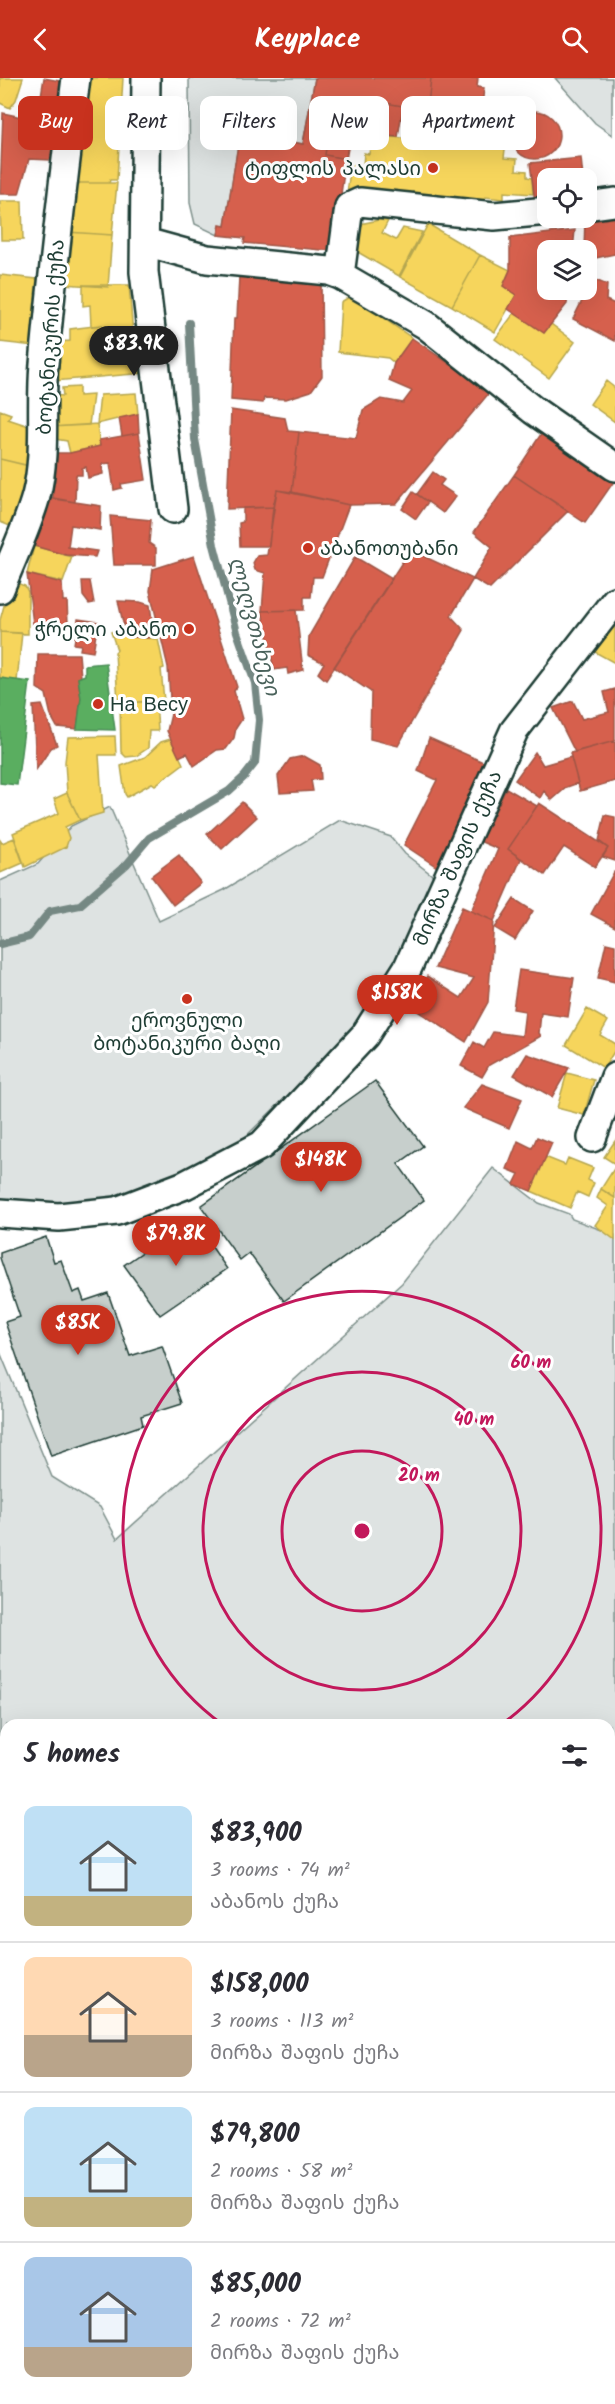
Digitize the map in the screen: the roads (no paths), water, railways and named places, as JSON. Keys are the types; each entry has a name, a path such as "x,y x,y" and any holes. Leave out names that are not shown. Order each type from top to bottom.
{"street":[{"name":"ბოტანიკურის ქუჩა","path":"0,590 36,495 43,441 45,356 60,201 76,78"},
{"path":"146,78 144,272 173,509"},
{"path":"597,204 615,202"},
{"path":"340,275 349,207 353,203 494,216 537,212"},
{"path":"145,242 207,259 329,271 340,275 426,325 533,410 615,467"},
{"name":"მირზა შაფის ქუჩა","path":"0,1213 59,1217 117,1211 185,1185 262,1145 365,1035 408,967 514,731 615,601"},
{"path":"592,1137 615,1077"}],"waterway":[{"name":"ლეღვთახევი","path":"0,944 29,937 50,911 80,905 127,864 149,838 229,791 255,763 259,720 255,683 237,632 214,545 195,439 189,323"}],"place":[{"name":"ტიფლის პალასი","path":"433,168"},
{"name":"აბანოთუბანი","path":"308,548"},
{"name":"ჭრელი აბანო","path":"189,629"},
{"name":"На Весу","path":"98,704"},
{"name":"ეროვნული ბოტანიკური ბაღი","path":"187,999"}]}
